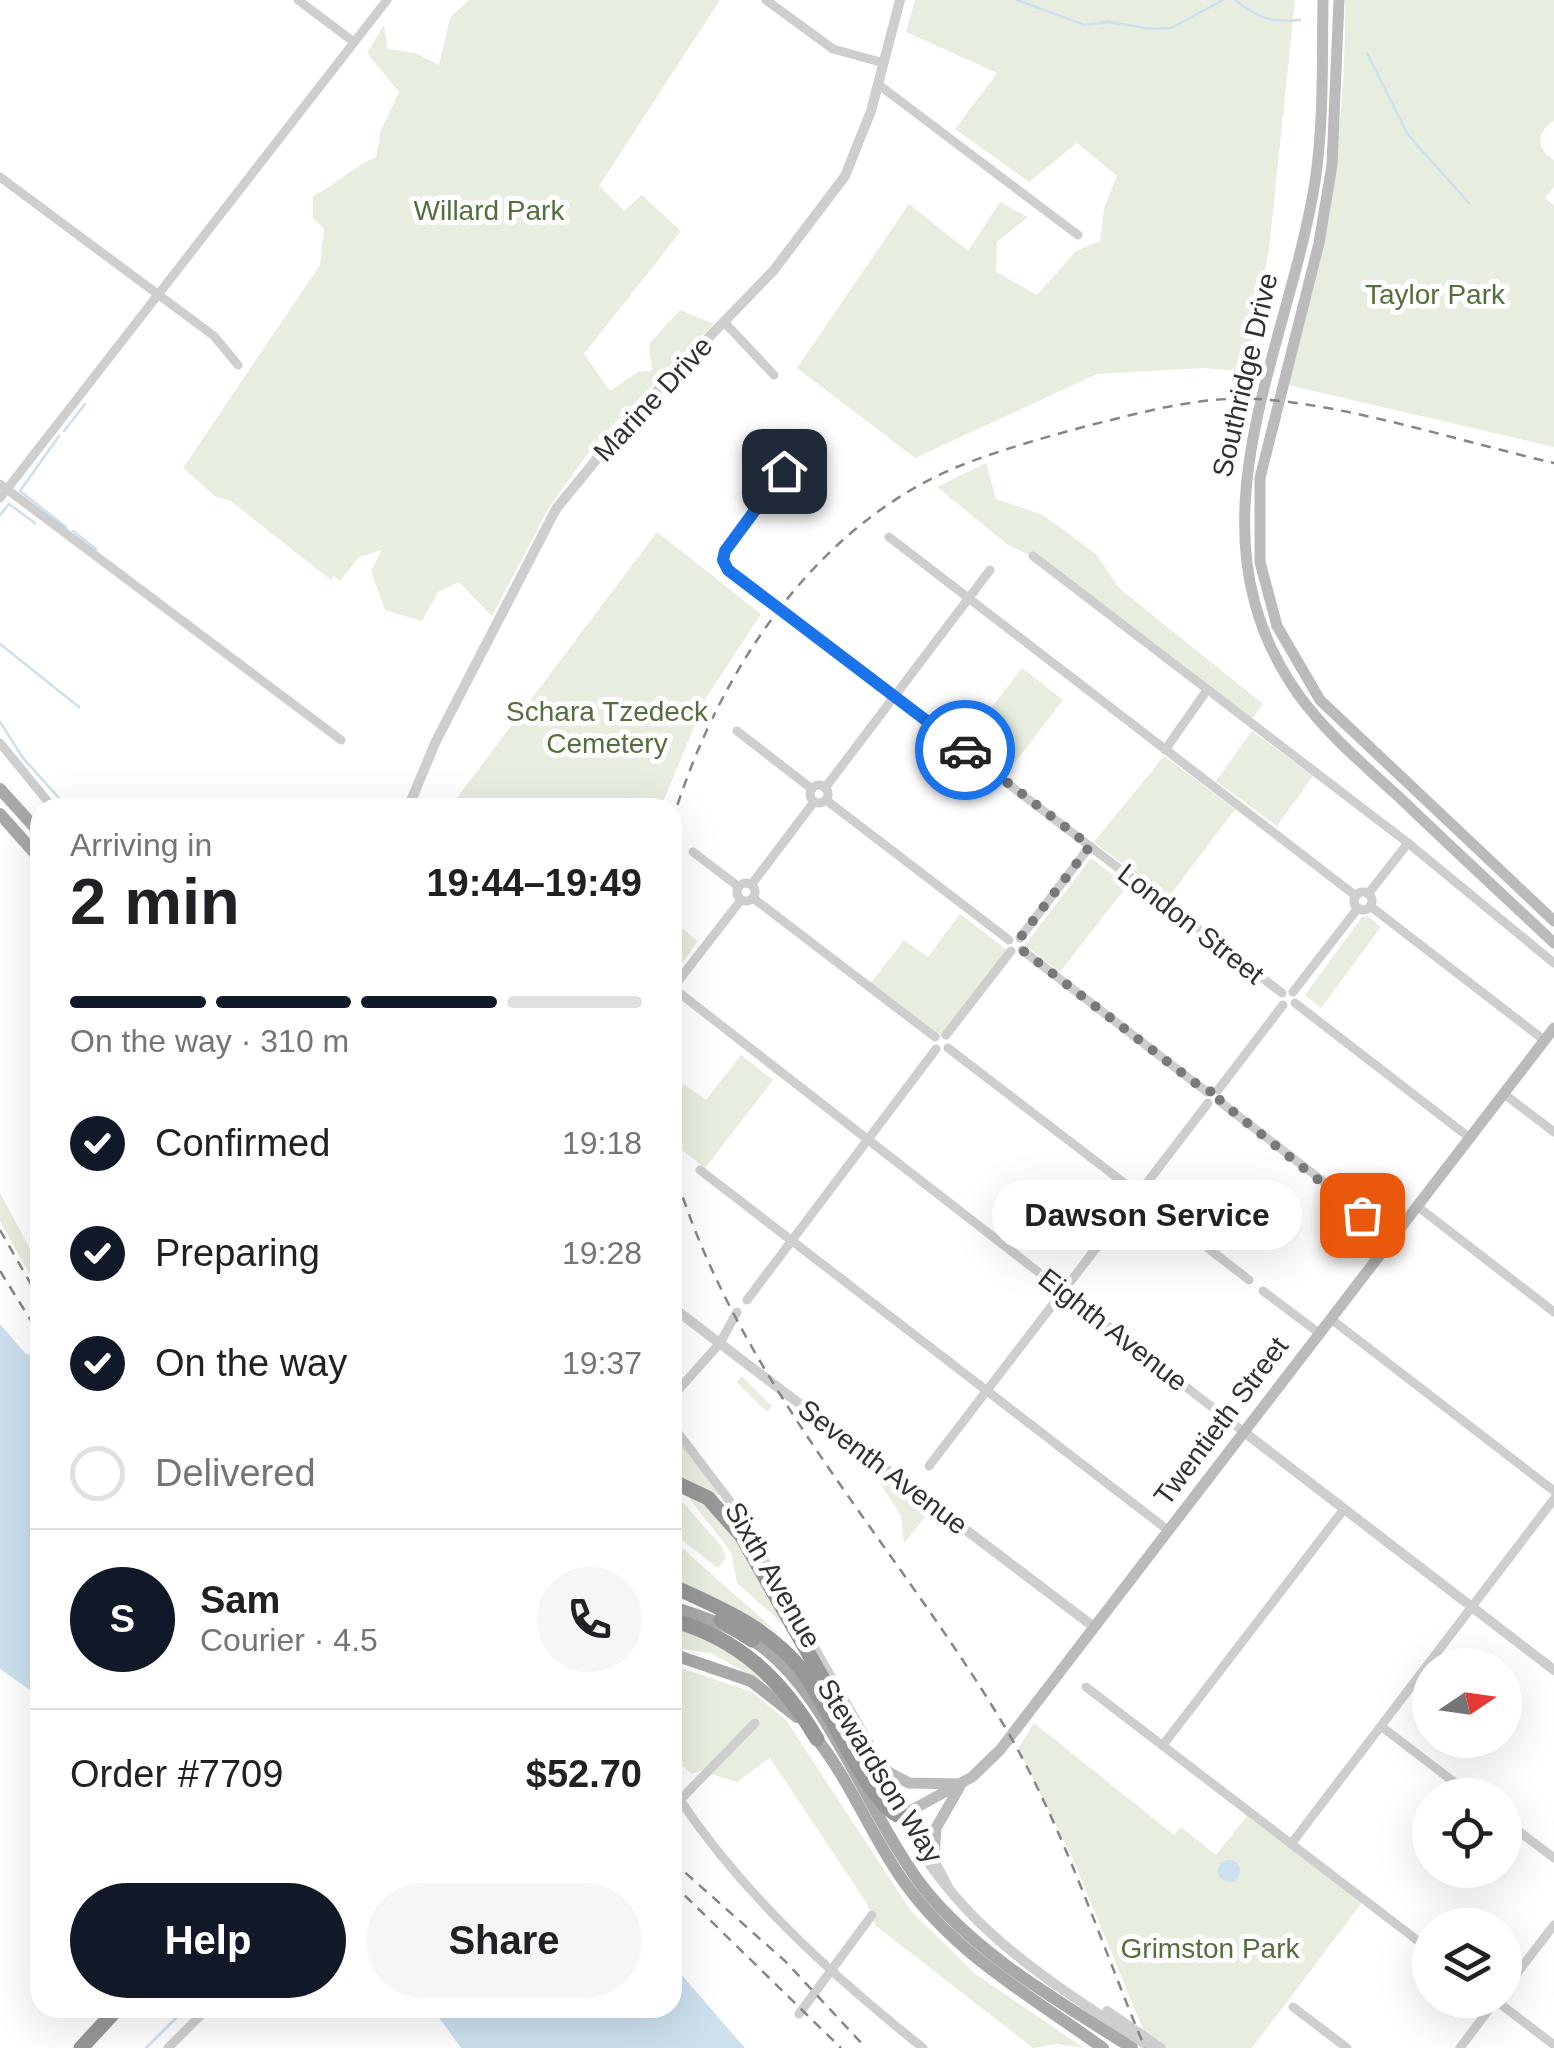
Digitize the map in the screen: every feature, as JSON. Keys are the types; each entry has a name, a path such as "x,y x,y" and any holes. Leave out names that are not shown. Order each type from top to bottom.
{"highway":[{"path":"682,1486 708,1498 741,1535 905,1814"},
{"path":"682,1591 744,1621 790,1657 821,1698 881,1801 905,1814"},
{"path":"682,1602 752,1640"},
{"path":"682,1624 745,1652 788,1693 817,1739"},
{"path":"67,2048 95,2018"},
{"path":"81,2048 109,2018"}],"main road":[{"name":"Southridge Drive","path":"1323,0 1321,119 1314,184 1250,446 1242,509 1244,545 1260,624 1299,695 1338,740 1554,942"},
{"name":"Southridge Drive","path":"1339,0 1338,109 1328,193 1260,478 1260,562 1277,626 1320,700 1554,921"},
{"path":"1244,545 1260,562"},
{"path":"0,789 30,822"},
{"path":"0,814 30,847"},
{"name":"Twentieth Street","path":"905,1814 961,1784 1000,1750 1554,1028"},
{"name":"Stewardson Way","path":"682,1611 752,1640 774,1657 810,1702 898,1851 947,1914 1004,1965 1132,2048"},
{"name":"Stewardson Way","path":"682,1657 751,1681 789,1709 817,1739 883,1852 927,1912 979,1961 1103,2048"},
{"path":"886,1771 909,1784 961,1784 936,1828 934,1858"}],"street":[{"path":"298,0 354,42"},
{"path":"341,740 2,491 387,0"},
{"path":"766,0 833,50 884,63"},
{"name":"Marine Drive","path":"412,798 436,741 556,509 610,441 787,255 845,176 879,85 900,0"},
{"path":"879,85 1078,235"},
{"path":"0,177 214,336 238,365"},
{"path":"725,323 774,374"},
{"name":"London Street","path":"809,457 788,466 723,560 728,570 1290,996 1470,1138"},
{"path":"889,537 1356,896 1358,908"},
{"path":"1033,556 1408,843 1554,962"},
{"path":"826,800 825,788 990,570"},
{"path":"1164,750 1207,690"},
{"path":"737,731 812,789 825,788"},
{"path":"0,743 45,798"},
{"path":"812,789 814,802"},
{"path":"946,1036 934,1037 753,898 751,886 814,802 826,800 1394,1236"},
{"path":"1356,896 1368,894 1408,843"},
{"path":"948,1048 946,1036 1090,846"},
{"path":"692,852 738,887 751,886"},
{"path":"738,887 740,900"},
{"path":"1368,894 1370,906 1544,1040"},
{"path":"682,977 740,900 753,898"},
{"path":"929,1466 1358,908 1370,906"},
{"name":"Eighth Avenue","path":"682,996 1554,1670"},
{"path":"747,1300 936,1049 934,1037"},
{"path":"936,1049 948,1048 1249,1280"},
{"path":"1504,1094 1554,1132"},
{"path":"700,1170 1168,1531"},
{"path":"1417,1206 1554,1312"},
{"path":"1263,1290 1320,1334"},
{"path":"682,1387 720,1343 737,1312"},
{"name":"Seventh Avenue","path":"682,1314 1094,1627"},
{"path":"1330,1319 1554,1491"},
{"name":"Sixth Avenue","path":"682,1438 732,1504 886,1771 928,1864 996,1941 1151,2048"},
{"path":"1291,1844 1554,1499"},
{"path":"1162,1745 1344,1508"},
{"path":"1086,1687 1412,1936"},
{"path":"682,1793 756,1722"},
{"path":"1382,1726 1450,1778"},
{"path":"682,1807 717,1854 830,1972 924,2048"},
{"name":"Sixth Avenue","path":"905,1814 950,1890"},
{"path":"1522,1834 1554,1858"},
{"path":"799,2014 872,1914"},
{"path":"1522,1966 1554,1925"},
{"name":"Sixth Avenue","path":"1092,2006 1118,2017 1162,2048"},
{"path":"1293,2006 1347,2048"},
{"path":"168,2048 198,2018"},
{"path":"1460,2048 1482,2018"},
{"path":"1519,2018 1554,2045"}],"green space":[{"name":"Willard Park","path":"469,0 720,0 599,186 624,211 642,195 681,231 584,354 610,391 638,372 652,370 649,344 680,310 714,324 597,441 550,506 492,616 459,582 438,592 422,621 385,610 371,571 382,550 359,557 340,581 334,576 331,580 229,500 216,497 183,468 320,265 324,229 313,218 313,196 376,157 381,130 399,92 367,53 384,25 388,49 415,53 439,65 450,18"},
{"path":"915,0 1295,0 1269,249 1246,372 1203,368 1097,374 915,458 797,368 909,204 968,251 1000,202 1028,217 997,242 996,272 1037,295 1076,251 1100,241 1104,208 1117,176 1077,143 1029,182 955,129 997,73 906,32"},
{"name":"Taylor Park","path":"1345,0 1554,0 1554,121 1540,140 1544,151 1554,160 1554,187 1545,198 1554,205 1554,447 1288,385 1322,242 1337,147"},
{"path":"986,463 996,499 1043,515 1096,554 1119,588 1263,704 1250,722 1050,565 1008,545 937,487"},
{"name":"Schara Tzedeck Cemetery","path":"657,532 761,614 706,698 665,798 457,798"},
{"path":"1022,668 1063,700 1013,765 972,733"},
{"path":"1252,731 1313,776 1277,826 1216,781"},
{"path":"1164,756 1235,809 1168,898 1094,842"},
{"path":"1091,858 1127,886 1060,972 1025,945"},
{"path":"960,914 1007,950 941,1038 870,984 904,940 928,957"},
{"path":"1368,916 1381,927 1321,1008 1305,995 1362,917"},
{"path":"682,928 698,941 682,963"},
{"path":"741,1055 773,1080 705,1168 682,1150 682,1083 706,1100"},
{"path":"0,1193 30,1248 30,1275 0,1221"},
{"path":"742,1376 772,1406 767,1412 737,1382"},
{"path":"682,1444 719,1494 682,1478"},
{"path":"872,1470 930,1511 904,1543 901,1516"},
{"path":"686,1494 703,1504 732,1534 784,1625 737,1583 731,1552"},
{"path":"682,1501 722,1547 726,1558 718,1568 682,1540"},
{"path":"682,1548 777,1632 682,1584"},
{"path":"682,1630 714,1642 768,1679 764,1683 711,1653 682,1649"},
{"path":"682,1668 752,1692 786,1720 911,1911 974,1973 1084,2048 1057,2044 1033,2048 876,1926 866,1902 770,1758 737,1782 701,1771 692,1774 682,1766"},
{"name":"Grimston Park","path":"1034,1723 1174,1835 1181,1827 1216,1855 1250,1812 1364,1900 1252,2048 1164,2048 1145,2034 1072,1857 1018,1749"}],"water":[{"path":"0,1324 30,1355 30,1690 0,1669"},
{"path":"1229,1860 1237,1863 1237,1879 1229,1882 1221,1879 1218,1871 1221,1863"},
{"path":"682,1975 745,2048 461,2048 439,2018 682,2018"}],"waterway":[{"path":"1017,0 1085,25 1108,22 1153,29 1171,28 1223,0"},
{"path":"1235,0 1265,18 1300,20"},
{"path":"1367,53 1408,135 1469,203"},
{"path":"64,431 85,404"},
{"path":"59,436 20,491 66,527"},
{"path":"0,515 9,504 35,523"},
{"path":"73,531 96,549"},
{"path":"0,644 79,707"},
{"path":"0,722 23,758 59,798"},
{"path":"146,2048 176,2018"}],"railway":[{"path":"680,798 715,714 776,613 814,568 857,528 905,494 957,467 1129,415 1236,399 1331,409 1554,463"},
{"path":"682,1192 699,1240 734,1314 774,1384 958,1653 1024,1761 1062,1841 1145,2048"},
{"path":"0,1230 30,1282"},
{"path":"0,1271 30,1319"},
{"path":"682,1870 785,1961 866,2048"},
{"path":"682,1893 841,2048"}],"way so far":[{"path":"965,750 1090,846 1020,938 1022,950 1207,1092 1218,1090 1220,1101 1362,1215"}],"place":[{"name":"Dawson Service","path":"1362,1215"}],"route":[{"path":"784,471 725,551 723,560 728,570 965,750"}]}
